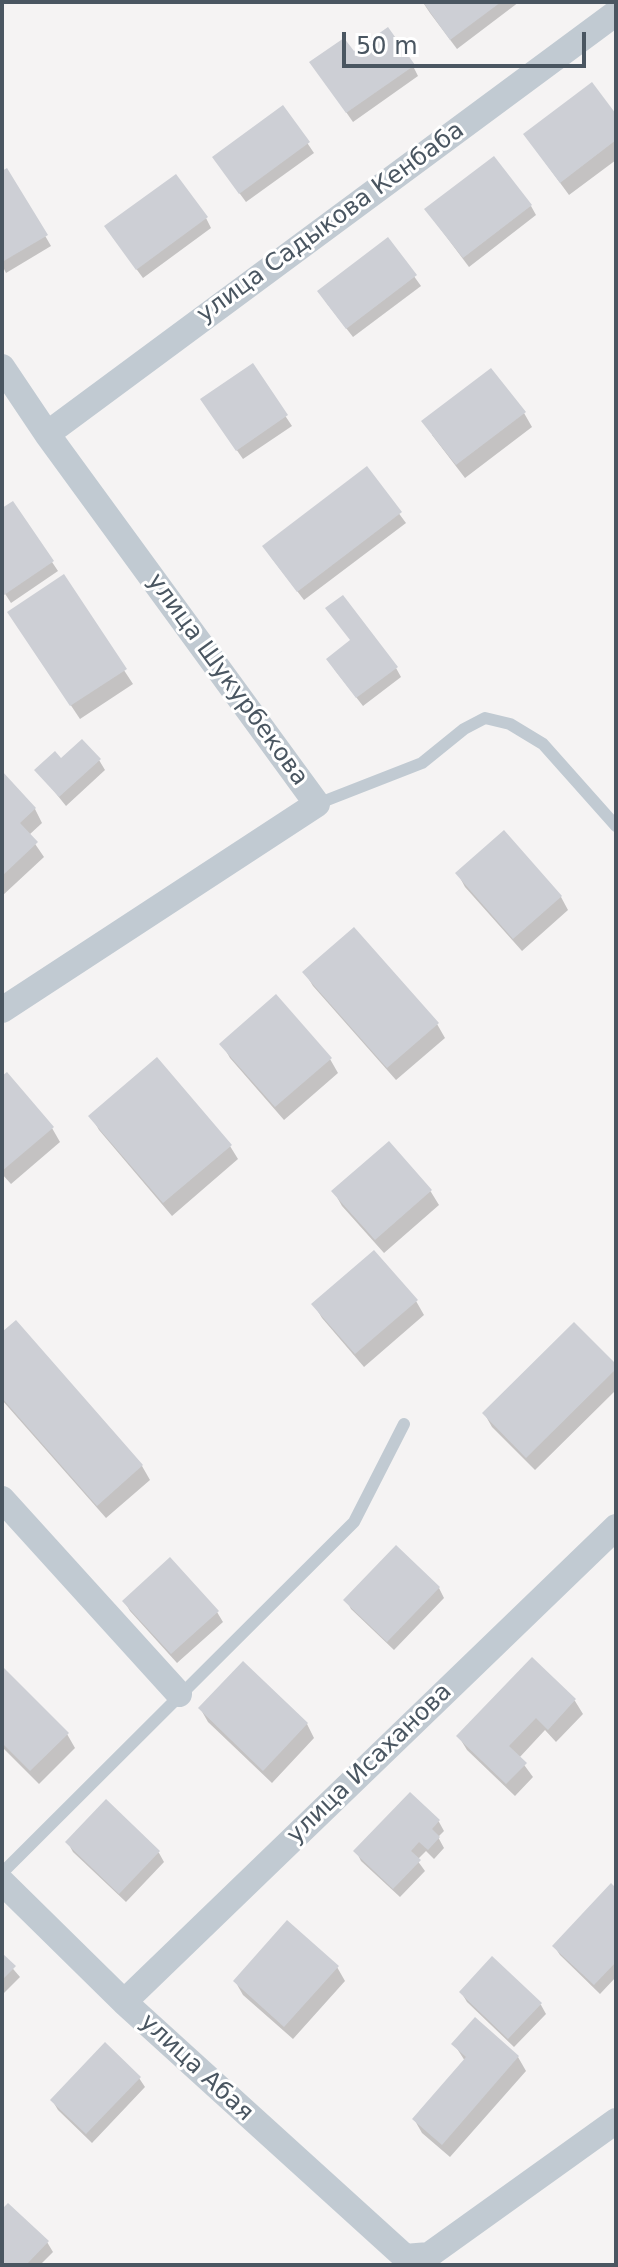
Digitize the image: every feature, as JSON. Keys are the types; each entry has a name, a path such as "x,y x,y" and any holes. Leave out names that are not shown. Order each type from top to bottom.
{"street":[{"name":"улица Садыкова Кенбаба","path":"47,434 616,13"},
{"name":"улица Шукурбекова","path":"2,367 47,434 317,804 2,1010"},
{"path":"2,1499 179,1694"},
{"name":"улица Исаханова","path":"124,2002 616,1527"},
{"name":"улица Абая","path":"2,1882 124,2002 396,2258"},
{"path":"396,2258 429,2255 616,2121"}],"lane":[{"path":"317,804 422,763 464,729 485,718 510,724 543,744 616,826"},
{"path":"2,1873 354,1522 404,1424"}],"building":[{"path":"423,2 501,2 450,40"},
{"path":"388,27 415,65 346,113 309,62 344,38 354,51"},
{"path":"592,82 616,114 616,140 560,183 523,134"},
{"path":"283,105 310,142 239,194 212,157"},
{"path":"494,156 532,205 463,258 424,209"},
{"path":"7,168 48,235 2,262 2,171"},
{"path":"176,174 208,217 136,270 104,226"},
{"path":"388,237 417,275 346,329 317,291"},
{"path":"253,363 288,415 236,451 200,399"},
{"path":"491,368 526,412 456,465 421,421"},
{"path":"367,466 402,512 297,592 262,546"},
{"path":"13,501 54,561 4,595 2,508"},
{"path":"64,574 127,669 70,706 7,612"},
{"path":"343,595 398,667 356,698 326,659 350,640 325,608"},
{"path":"82,739 101,759 59,797 34,770 55,751 61,758"},
{"path":"2,771 36,808 20,823 38,842 2,876"},
{"path":"504,830 562,896 513,939 455,873"},
{"path":"354,927 439,1023 387,1068 302,972"},
{"path":"276,994 332,1058 275,1107 219,1044"},
{"path":"157,1057 232,1145 163,1203 88,1116"},
{"path":"7,1072 54,1127 2,1171 2,1076"},
{"path":"389,1141 432,1190 375,1240 331,1191"},
{"path":"374,1250 418,1300 355,1354 311,1304"},
{"path":"16,1320 143,1465 97,1506 2,1398 2,1332"},
{"path":"574,1322 616,1364 616,1369 526,1458 482,1413"},
{"path":"396,1545 440,1587 387,1642 343,1600"},
{"path":"170,1557 219,1611 171,1654 122,1601"},
{"path":"532,1657 576,1699 548,1730 536,1718 509,1746 527,1763 506,1784 456,1736"},
{"path":"243,1661 308,1723 263,1771 198,1708"},
{"path":"2,1666 69,1733 30,1771 2,1743"},
{"path":"410,1792 440,1820 432,1829 440,1837 428,1850 419,1842 411,1851 421,1860 393,1889 353,1851"},
{"path":"106,1799 160,1851 119,1894 65,1842"},
{"path":"611,1883 616,1888 616,1962 594,1985 552,1946"},
{"path":"287,1920 339,1966 284,2027 233,1981"},
{"path":"2,1953 16,1966 2,1980"},
{"path":"492,1956 542,2003 508,2039 459,1992"},
{"path":"475,2017 519,2056 442,2145 412,2119 466,2057 451,2044"},
{"path":"105,2042 141,2077 86,2134 50,2100"},
{"path":"8,2203 49,2241 26,2265 2,2265 2,2209"}]}
